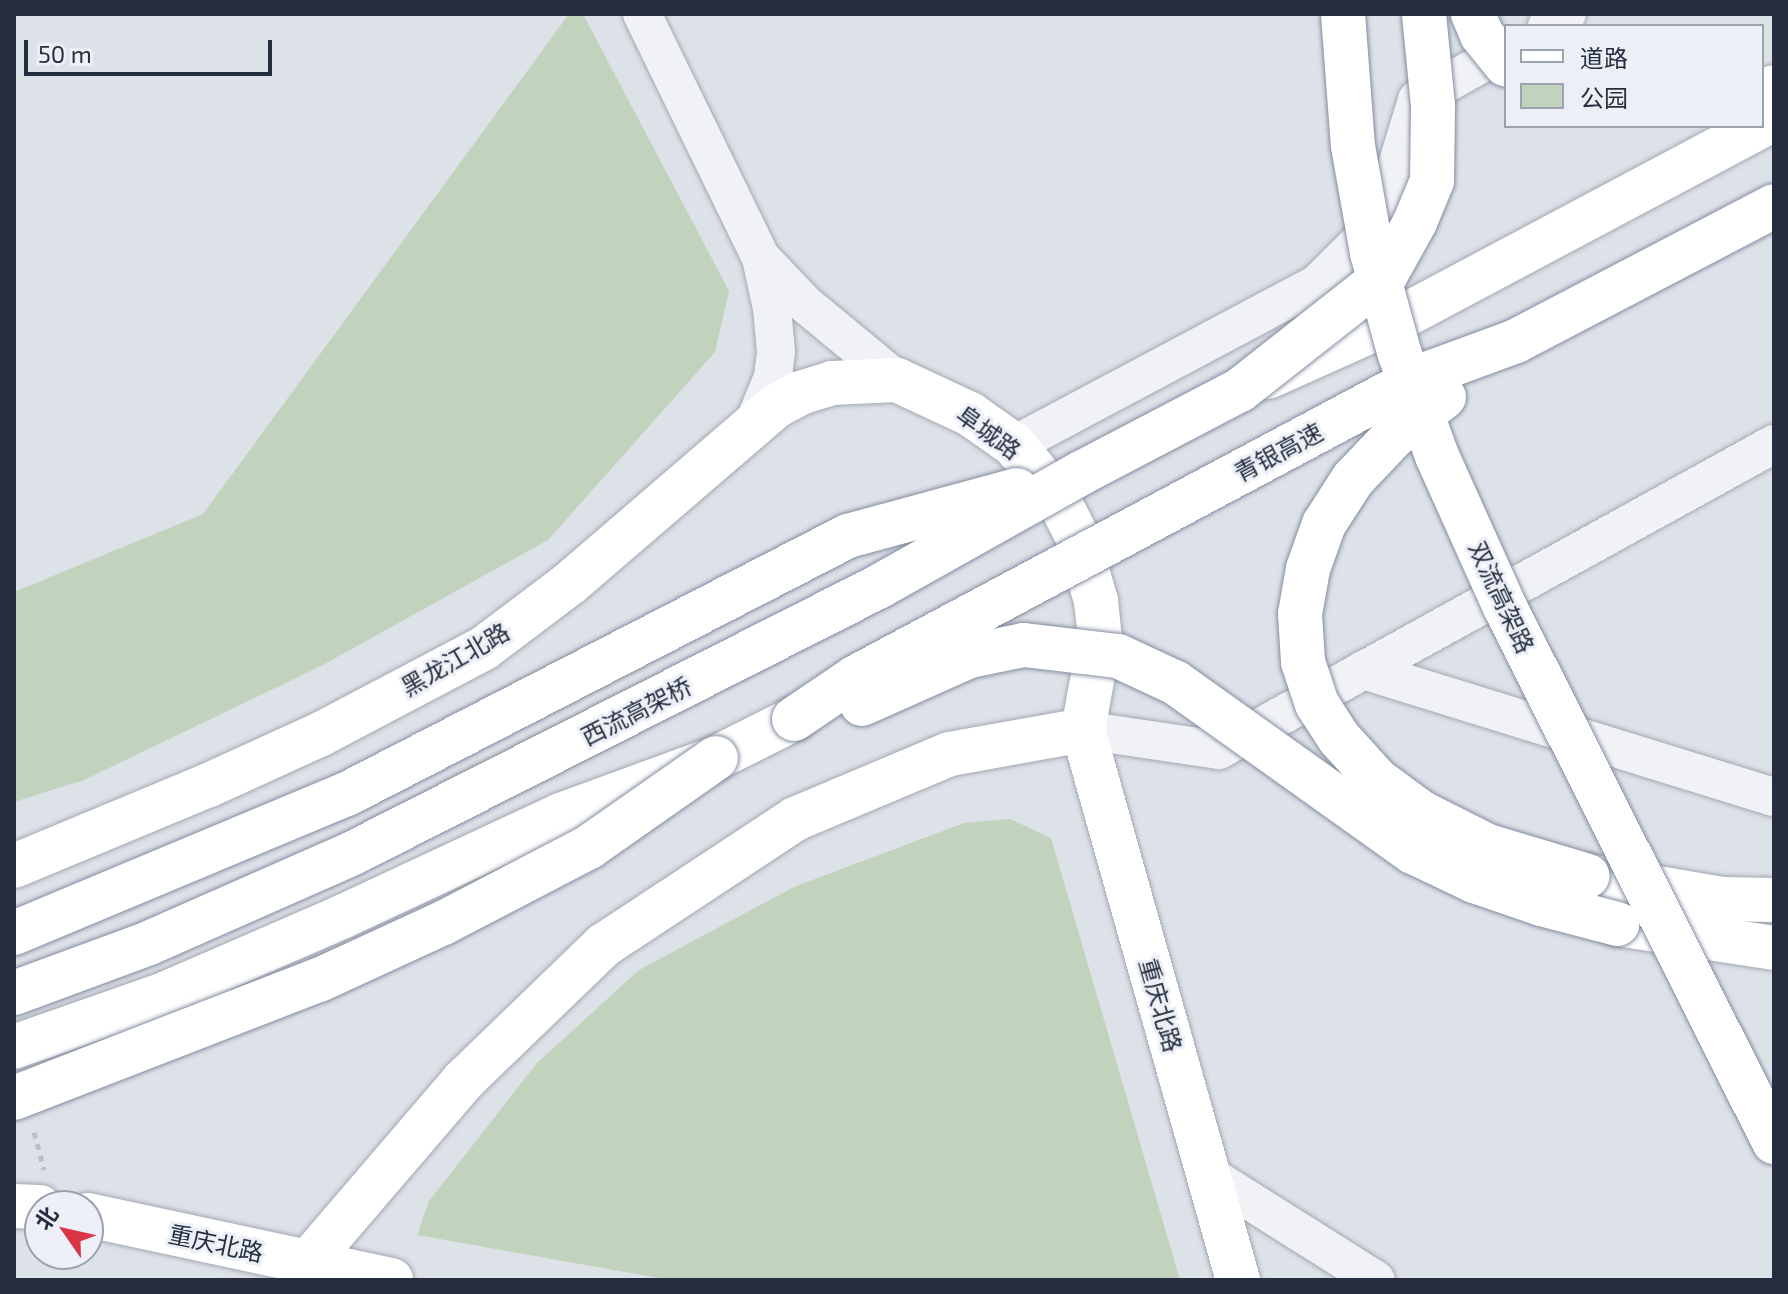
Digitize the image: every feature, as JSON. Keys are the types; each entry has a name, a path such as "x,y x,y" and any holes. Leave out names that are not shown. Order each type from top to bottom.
{"main road":[{"name":"双流高架路","path":"1343,14 1353,146 1372,253 1399,352 1437,456 1505,607 1774,1142"},
{"path":"1240,390 1385,276 1415,222 1432,181 1433,106 1424,14"},
{"path":"1473,14 1482,35 1504,62"},
{"path":"1240,390 1400,318 1758,128"},
{"name":"青银高速","path":"794,719 856,677 1421,376 1516,341 1774,206"},
{"path":"1516,341 1394,436 1353,479 1324,524 1308,569 1300,614 1303,662 1317,704 1339,738 1377,780 1422,813 1488,846 1588,876 1722,899 1774,900"},
{"name":"阜城路","path":"897,380 970,414 1014,445 1057,497 1077,536 1096,601 1100,637 1083,730"},
{"name":"黑龙江北路","path":"14,866 209,785 321,734 484,648 569,584 754,423 800,393 832,383 897,380"},
{"name":"西流高架桥","path":"14,993 149,943 353,853 878,587 1081,473 1240,390"},
{"path":"14,933 347,794 848,536 1081,473"},
{"path":"14,1047 167,993 342,917 561,815 716,758 794,719 853,708 970,656 1024,645 1118,656 1176,683 1399,843 1474,881 1617,924 1774,948"},
{"path":"303,1271 463,1081 604,945 795,819 950,754 1083,730"},
{"name":"重庆北路","path":"1083,730 1238,1280"},
{"path":"14,1098 319,980 443,923 589,847 716,758"},
{"name":"重庆北路","path":"104,1219 303,1271 391,1280"}],"street":[{"name":"阜城路","path":"642,14 761,258 772,308 776,352 773,377 754,423"},
{"path":"1014,445 1317,284 1380,221 1417,100 1504,51"},
{"name":"阜城路","path":"761,258 805,304 897,380"},
{"path":"1083,730 1219,750 1774,444"},
{"path":"1363,670 1774,797"},
{"path":"1209,1175 1376,1280"}],"green space":[{"path":"569,14 583,14 729,291 715,352 548,540 321,666 84,780 14,802 14,592 203,514"},
{"path":"1010,819 1051,838 1180,1280 670,1280 417,1235 429,1201 537,1063 639,970 794,887 964,823"}]}
